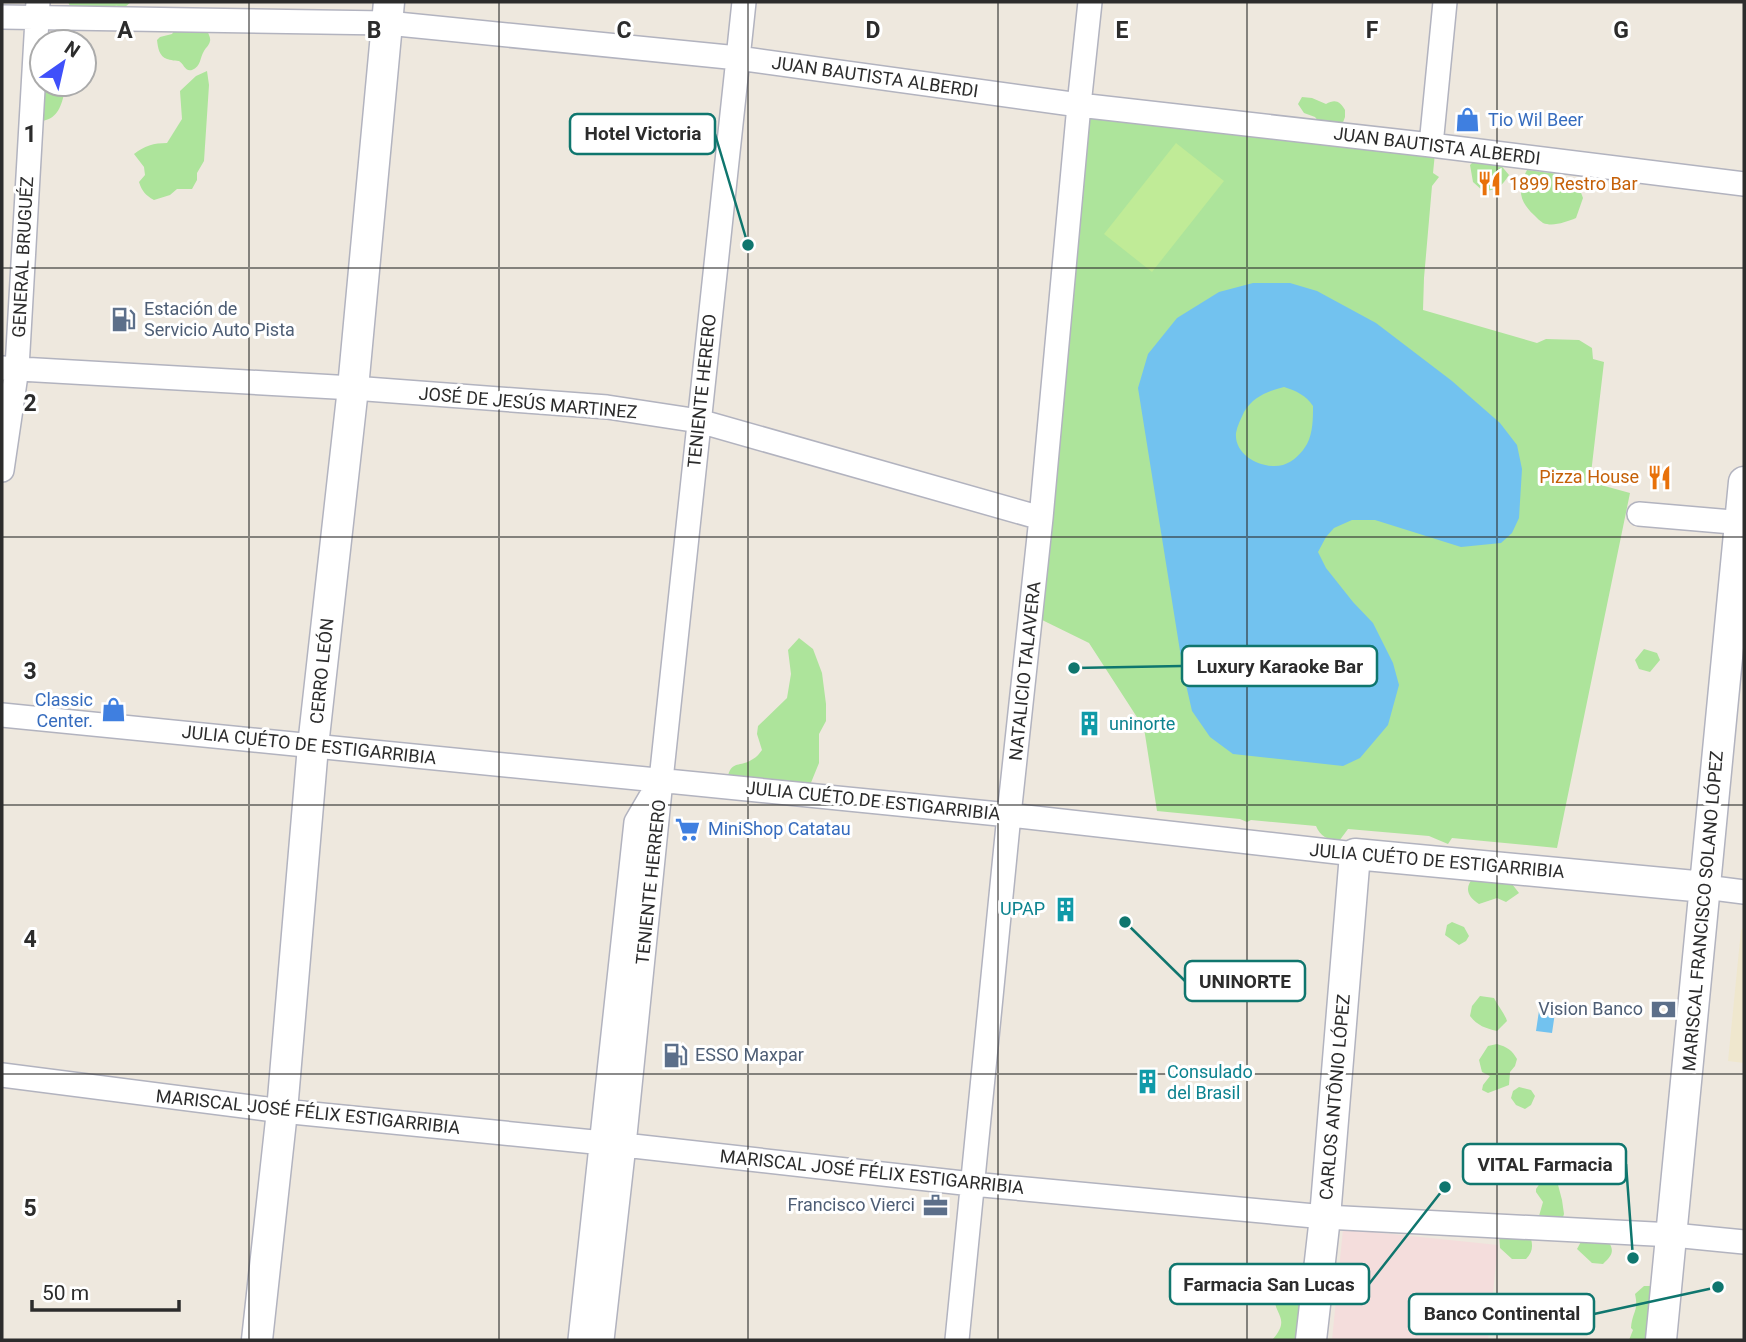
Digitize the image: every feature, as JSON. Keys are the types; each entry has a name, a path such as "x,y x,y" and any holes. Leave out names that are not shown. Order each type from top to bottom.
{"street":[{"name":"TENIENTE HERERO","path":"661,780 744,2"},
{"name":"NATALICIO TALAVERA","path":"957,1340 1041,518 1090,2"},
{"path":"1431,145 1445,2"},
{"name":"JUAN BAUTISTA ALBERDI","path":"2,17 37,10 388,12 1079,105 1744,184"},
{"name":"GENERAL BRUGUÉZ","path":"2,470 37,10"},
{"name":"CERRO LEÓN","path":"257,1340 282,1111 313,746 353,388 388,12"},
{"name":"JOSÉ DE JESÚS MARTINEZ","path":"9,368 353,388 607,407 699,421 1041,518"},
{"name":"MARISCAL FRANCISCO SOLANO LÓPEZ","path":"1661,1340 1744,482"},
{"path":"1639,514 1742,523"},
{"name":"JULIA CUÉTO DE ESTIGARRIBIA","path":"2,715 1009,814 1355,854 1744,892"},
{"name":"TENIENTE HERRERO","path":"580,1340 595,1300 661,780"},
{"name":"CARLOS ANTÔNIO LÓPEZ","path":"1311,1340 1325,1217 1355,854"},
{"name":"MARISCAL JOSÉ FÉLIX ESTIGARRIBIA","path":"2,1075 282,1111 972,1184 1325,1217 1672,1235 1744,1242"},
{"name":"TENIENTE HERRERO","path":"595,1300 602,1340"}],"shaded area":[{"path":"1744,927 1744,1063 1728,1061 1741,930"},
{"path":"1343,1229 1498,1245 1488,1340 1332,1340"}],"green space":[{"path":"68,2 131,2 125,7 99,9 71,8"},
{"path":"177,27 207,30 209,44 195,69 186,69 179,61 164,58 159,51 157,40 172,34"},
{"path":"207,71 209,85 204,161 197,173 197,180 192,189 177,189 170,195 154,200 140,185 139,182 145,175 144,167 134,154 149,145 167,143 182,119 180,91 196,76"},
{"path":"1302,97 1326,104 1335,101 1339,103 1345,110 1342,125 1323,127 1315,117 1304,113 1298,104"},
{"path":"44,98 63,98 54,115 42,121"},
{"path":"1084,111 1435,153 1433,173 1439,177 1432,186 1423,310 1537,343 1546,339 1579,340 1592,348 1593,359 1604,362 1590,482 1630,493 1557,848 1452,838 1448,844 1429,836 1348,829 1339,841 1325,837 1316,826 1251,820 1247,822 1240,819 1157,811 1144,728 1089,643 1036,617"},
{"path":"1176,143 1224,181 1152,272 1104,234"},
{"path":"1477,158 1499,163 1509,175 1498,187 1483,191 1473,182 1470,165"},
{"path":"1527,170 1558,174 1577,182 1583,198 1576,218 1551,224 1543,223 1536,217 1525,205 1521,194"},
{"path":"799,638 813,649 822,673 826,704 826,721 819,734 819,763 808,790 727,781 733,767 748,762 762,750 757,734 758,726 787,698 791,674 788,650"},
{"path":"1644,649 1657,653 1660,660 1650,672 1639,669 1635,660"},
{"path":"1474,877 1512,884 1519,893 1506,902 1497,898 1479,904 1468,892"},
{"path":"1452,922 1464,927 1469,936 1459,945 1445,935 1447,925"},
{"path":"1480,996 1494,998 1506,1018 1507,1021 1497,1031 1482,1026 1470,1016 1472,1006"},
{"path":"1497,1044 1509,1049 1517,1059 1510,1072 1509,1085 1488,1093 1482,1090 1490,1076 1482,1072 1479,1060 1488,1046"},
{"path":"1519,1087 1531,1090 1535,1096 1531,1105 1525,1109 1516,1105 1511,1098 1513,1091"},
{"path":"1547,1173 1557,1181 1564,1214 1556,1239 1549,1224 1539,1216 1543,1202 1536,1189"},
{"path":"1499,1233 1529,1233 1532,1247 1526,1259 1512,1259 1500,1248"},
{"path":"1605,1235 1612,1250 1603,1264 1592,1263 1577,1249 1583,1238"},
{"path":"1301,1266 1308,1272 1304,1287 1298,1293 1310,1305 1304,1340 1272,1340 1281,1326 1275,1303 1277,1296 1285,1286 1293,1267"},
{"path":"1644,1286 1655,1290 1654,1340 1629,1340 1633,1330 1631,1328 1636,1304 1635,1294"}],"water":[{"path":"1253,283 1290,283 1317,291 1376,323 1452,381 1500,423 1517,445 1522,469 1519,518 1512,533 1501,543 1461,547 1375,520 1352,520 1334,528 1326,537 1318,552 1326,568 1373,623 1393,663 1399,685 1388,725 1360,758 1343,766 1233,754 1210,737 1192,711 1184,676 1138,388 1148,354 1177,318 1219,292","holes":["1284,387 1304,396 1313,406 1309,440 1300,454 1287,464 1275,466 1251,460 1237,441 1238,425 1244,412 1256,399"]},
{"path":"1540,1004 1556,1006 1552,1033 1536,1031"}],"place":[{"name":"Tio Wil Beer","path":"1468,120"},
{"name":"1899 Restro Bar","path":"1489,184"},
{"name":"Hotel Victoria","path":"748,245"},
{"name":"Estación de Servicio Auto Pista","path":"124,319"},
{"name":"Pizza House","path":"1659,477"},
{"name":"Luxury Karaoke Bar","path":"1074,668"},
{"name":"Classic Center.","path":"113,710"},
{"name":"uninorte","path":"1089,724"},
{"name":"MiniShop Catatau","path":"688,829"},
{"name":"UPAP","path":"1065,909"},
{"name":"UNINORTE","path":"1125,922"},
{"name":"Vision Banco","path":"1663,1009"},
{"name":"ESSO Maxpar","path":"675,1055"},
{"name":"Consulado del Brasil","path":"1147,1082"},
{"name":"Farmacia San Lucas","path":"1445,1187"},
{"name":"Francisco Vierci","path":"935,1205"},
{"name":"VITAL Farmacia","path":"1633,1258"},
{"name":"Banco Continental","path":"1718,1287"}]}
